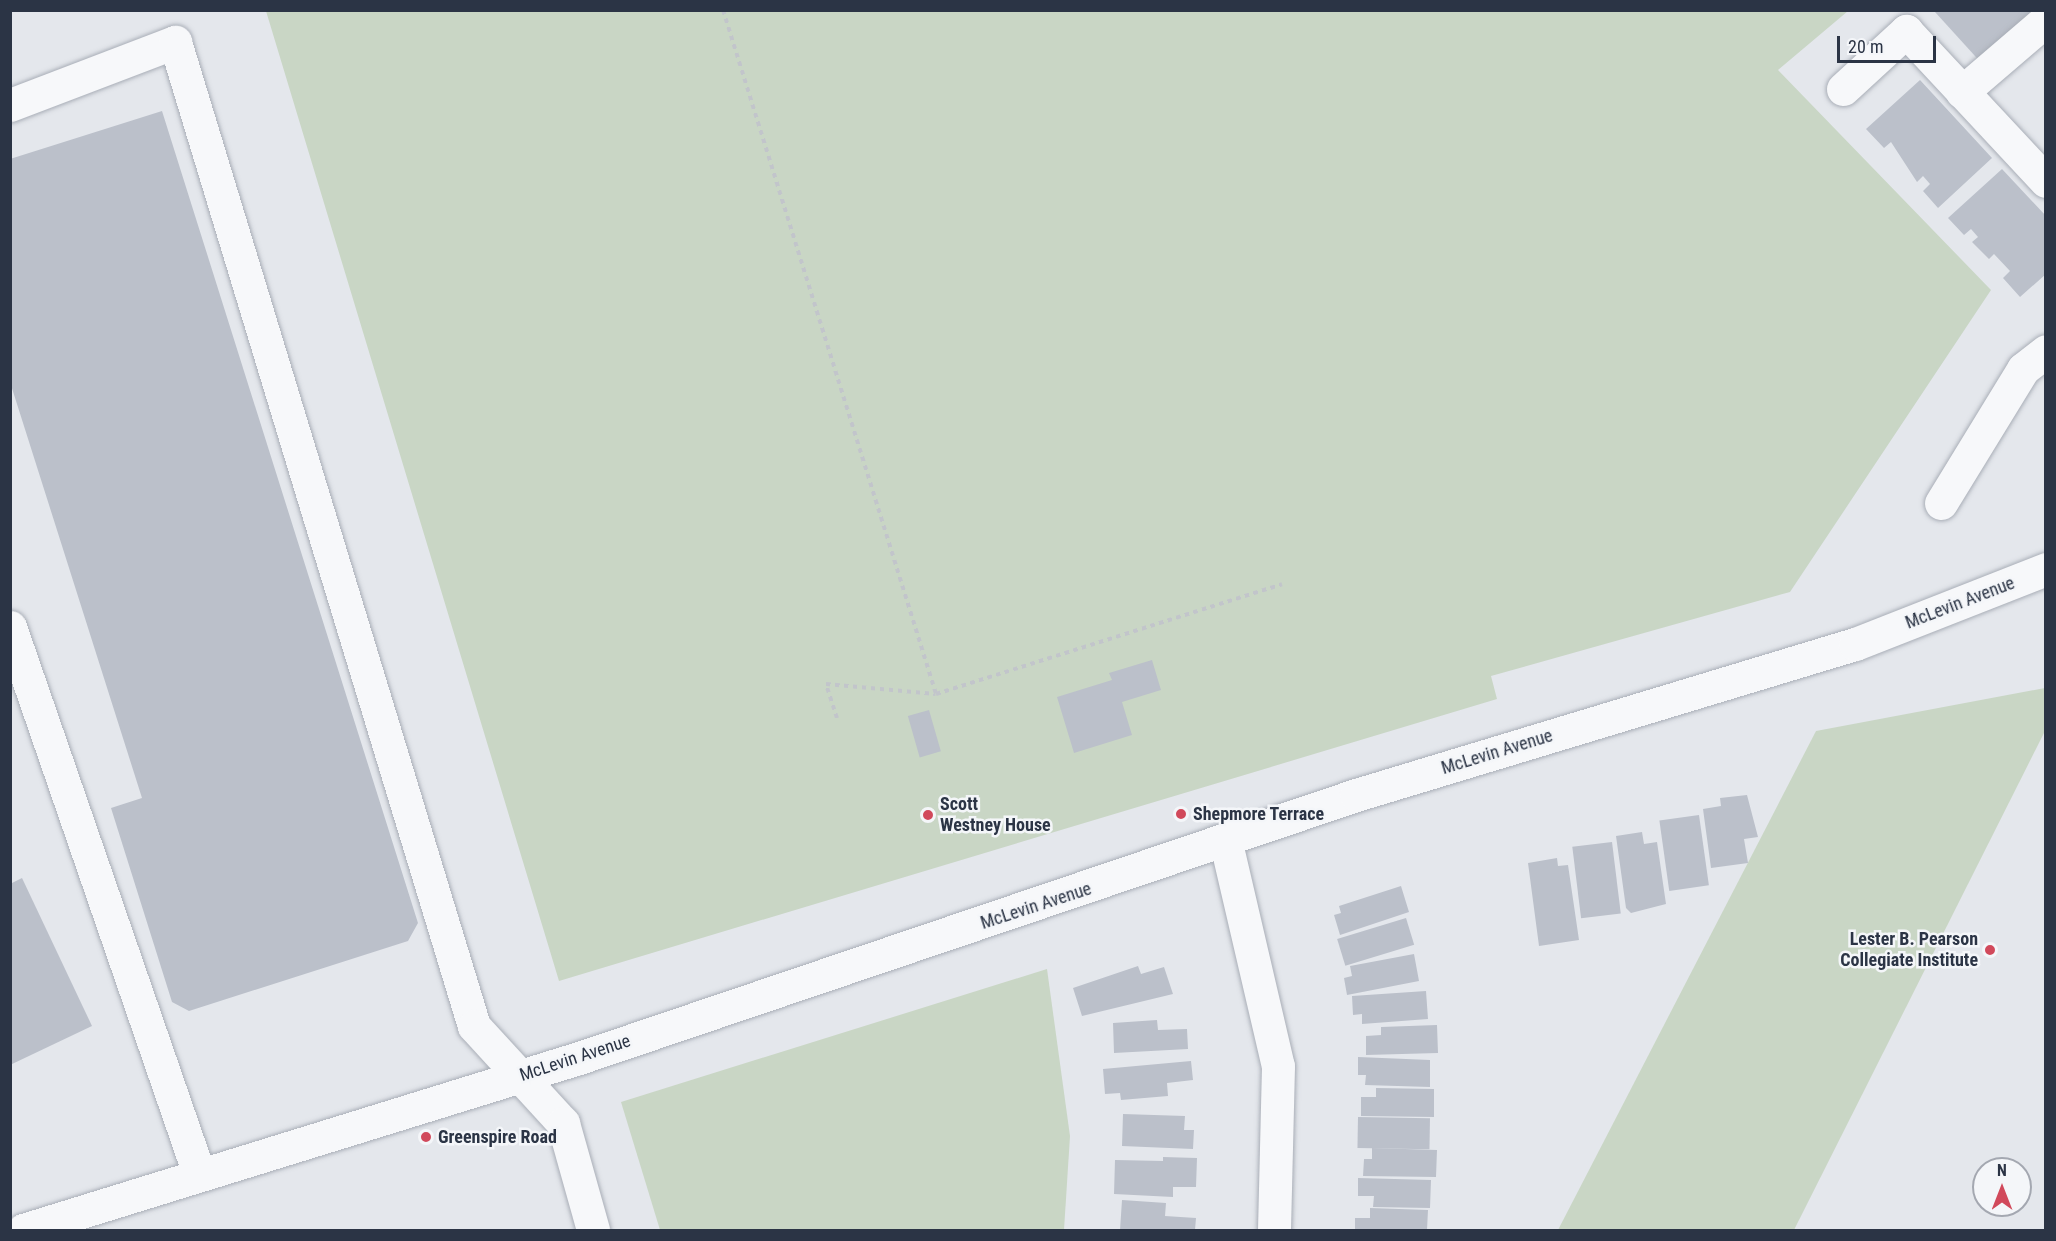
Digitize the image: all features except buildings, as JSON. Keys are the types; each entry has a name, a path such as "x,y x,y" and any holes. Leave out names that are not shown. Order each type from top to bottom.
{"street":[{"path":"1962,92 2042,29"},
{"path":"1843,89 1906,32 2046,181"},
{"path":"10,105 175,42 474,1026 563,1123 592,1230"},
{"path":"1941,503 2023,369 2046,351"},
{"name":"McLevin Avenue","path":"22,1230 521,1076 1226,843 1356,795 1855,644 2046,569"},
{"path":"10,627 199,1174"},
{"path":"1226,843 1278,1066 1274,1230"}],"path":[{"path":"723,10 936,694"},
{"path":"837,718 826,684 936,694 1282,584"}],"green space":[{"path":"266,11 1848,11 1778,70 1991,290 1790,592 1491,676 1497,699 559,981"},
{"path":"2045,688 2045,731 1794,1230 1558,1230 1816,731"},
{"path":"1047,969 1070,1136 1064,1230 660,1230 621,1102"}],"place":[{"name":"Shepmore Terrace","path":"1181,814"},
{"name":"Scott Westney House","path":"928,815"},
{"name":"Lester B. Pearson Collegiate Institute","path":"1990,950"},
{"name":"Greenspire Road","path":"426,1137"}]}
